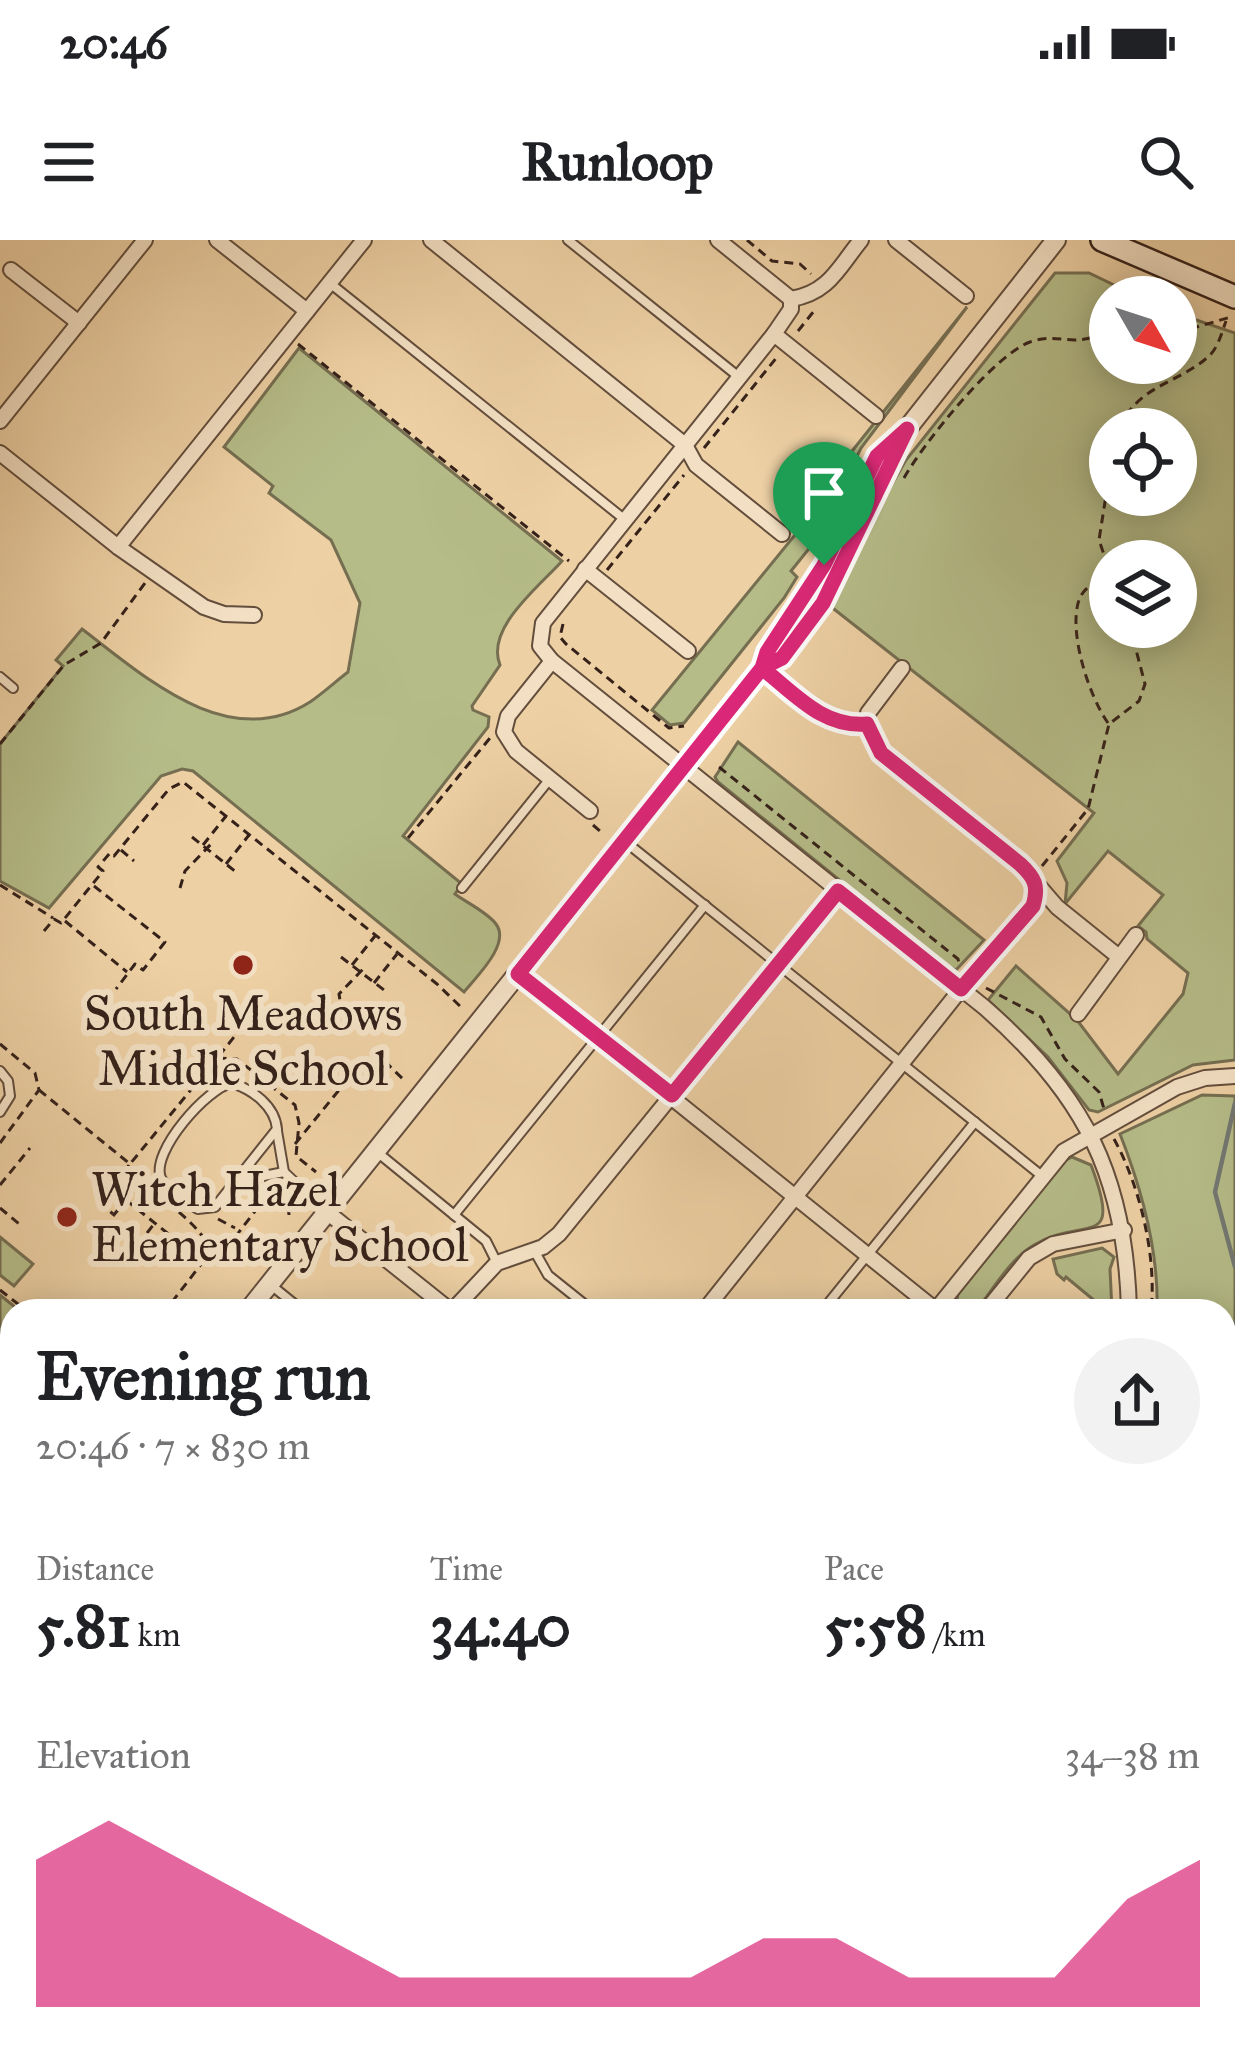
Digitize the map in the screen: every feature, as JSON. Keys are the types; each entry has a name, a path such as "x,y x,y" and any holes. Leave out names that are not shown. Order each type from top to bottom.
{"main road":[{"path":"1102,240 1235,297"}],"street":[{"path":"0,421 145,240"},
{"path":"217,240 307,311"},
{"path":"118,547 364,240"},
{"path":"431,240 685,445 694,462 782,534"},
{"path":"718,240 791,299"},
{"path":"736,255 747,240"},
{"path":"791,299 819,290 861,240"},
{"path":"896,240 966,296"},
{"path":"257,1299 762,668 767,652 824,565 877,456 907,429 1056,240"},
{"path":"11,270 79,323"},
{"path":"791,299 774,334 541,628 540,646 552,661 961,989 1045,1065 1079,1109 1109,1180 1124,1230 1128,1299"},
{"path":"774,334 876,416"},
{"path":"0,453 203,608 254,615"},
{"path":"585,569 688,651"},
{"path":"552,661 508,716 504,732 516,751 590,811"},
{"path":"902,668 868,713 867,724 881,753 1119,957"},
{"path":"782,684 825,718 850,726 867,724"},
{"path":"714,1299 1033,906 1036,883"},
{"path":"463,1299 497,1263 535,1250 559,1234 838,891"},
{"path":"1078,1013 1136,935"},
{"path":"518,974 921,1299"},
{"path":"945,1299 1064,1151 1177,1087 1204,1078 1235,1076"},
{"path":"327,1212 437,1299"},
{"path":"996,1299 1029,1258 1053,1244 1124,1230"}],"lane":[{"path":"568,240 740,378"},
{"path":"330,283 625,520"},
{"path":"762,668 782,684"},
{"path":"0,677 14,688"},
{"path":"463,888 550,778"},
{"path":"624,842 1042,1176"},
{"path":"454,1215 704,905"},
{"path":"0,1070 10,1096 0,1112"},
{"path":"277,1129 215,1207 198,1209 165,1183 159,1169 160,1156 208,1095 226,1084 244,1087 274,1114 277,1129 284,1172 327,1212"},
{"path":"832,1299 974,1122"},
{"path":"375,1151 486,1240 497,1263"},
{"path":"236,1181 284,1172"},
{"path":"535,1250 538,1264 577,1299"},
{"path":"269,1284 288,1299"}],"path":[{"path":"599,580 811,316 819,290 814,278 800,264 772,261 747,240"},
{"path":"1134,408 1151,388 1213,354 1226,321 1235,313"},
{"path":"1197,328 1226,321"},
{"path":"287,335 569,561"},
{"path":"904,478 943,422 1018,348 1034,340 1089,340"},
{"path":"0,744 64,665 101,643 153,572"},
{"path":"1089,587 1079,599 1078,645 1096,706 1109,724"},
{"path":"564,623 560,637 566,644 669,728 684,726"},
{"path":"1036,883 1088,808 1109,724 1139,701 1145,684 1136,648"},
{"path":"409,838 495,732"},
{"path":"0,885 61,923 103,871 98,867 110,853 114,856 175,784 190,784 479,1023"},
{"path":"180,888 185,872 227,814"},
{"path":"226,864 250,833"},
{"path":"192,837 236,872"},
{"path":"205,847 214,841"},
{"path":"120,849 134,861"},
{"path":"92,884 165,942 142,970 135,964 116,989"},
{"path":"44,931 54,919"},
{"path":"64,920 129,973"},
{"path":"352,965 376,935"},
{"path":"374,983 398,953"},
{"path":"341,957 384,990"},
{"path":"337,1013 339,994 366,965"},
{"path":"218,1058 249,1018"},
{"path":"374,1052 422,1094"},
{"path":"294,1146 344,1084"},
{"path":"0,1186 30,1148"},
{"path":"130,1164 125,1172 207,1238 211,1250"},
{"path":"99,1202 114,1215 140,1184"},
{"path":"226,1249 272,1189 288,1202 290,1215"},
{"path":"126,1200 190,1252 179,1266 176,1263"},
{"path":"0,1210 23,1227"},
{"path":"186,1220 221,1218 236,1232"},
{"path":"147,1233 155,1223"},
{"path":"174,1299 211,1250 244,1249 253,1238"},
{"path":"0,1777 0,1801"}],"green space":[{"path":"1055,273 1095,276 1089,276 1089,384 1197,384 1197,320 1235,333 1235,1060 1193,1065 1098,1112 1089,1110 1048,1057 988,1000 1016,966 1077,1020 1118,1074 1183,994 1188,973 1138,926 1163,895 1108,851 1065,904 1067,883 1057,861 1094,813 830,606 906,460"},
{"path":"967,307 861,448 816,540 791,571 797,577 784,598 684,723 670,725 652,710 839,481 833,475"},
{"path":"299,348 562,561 517,608 500,637 500,665 472,706 489,717 488,727 403,836 462,884 455,894 496,924 496,950 464,992 193,771 182,769 161,776 49,908 0,881 0,744 63,666 56,660 82,629 160,686 218,714 249,719 279,716 310,702 348,672 360,603 331,540 269,493 273,486 224,447"},
{"path":"738,742 984,940 956,970 946,966 718,782 715,777"},
{"path":"1202,1095 1235,1096 1235,1299 1156,1299 1148,1221 1120,1134"},
{"path":"1072,1157 1091,1165 1100,1192 1101,1221 1034,1245 1010,1265 985,1299 957,1299 958,1292"},
{"path":"0,1237 33,1264 14,1286 0,1275"},
{"path":"1102,1248 1114,1257 1111,1299 1093,1299 1066,1277 1064,1280 1053,1259"}],"waterway":[{"path":"1235,1103 1215,1192 1235,1267"}],"place":[{"name":"South Meadows Middle School","path":"243,965"},
{"name":"Witch Hazel Elementary School","path":"67,1217"}],"route":[{"path":"824,565 767,652 762,668 518,974 672,1095 838,891 961,989 1033,906 1038,889 1034,877 1020,864 881,753 867,724 850,726 825,718 762,668 782,658 823,603 907,429 877,456 824,565"}]}
